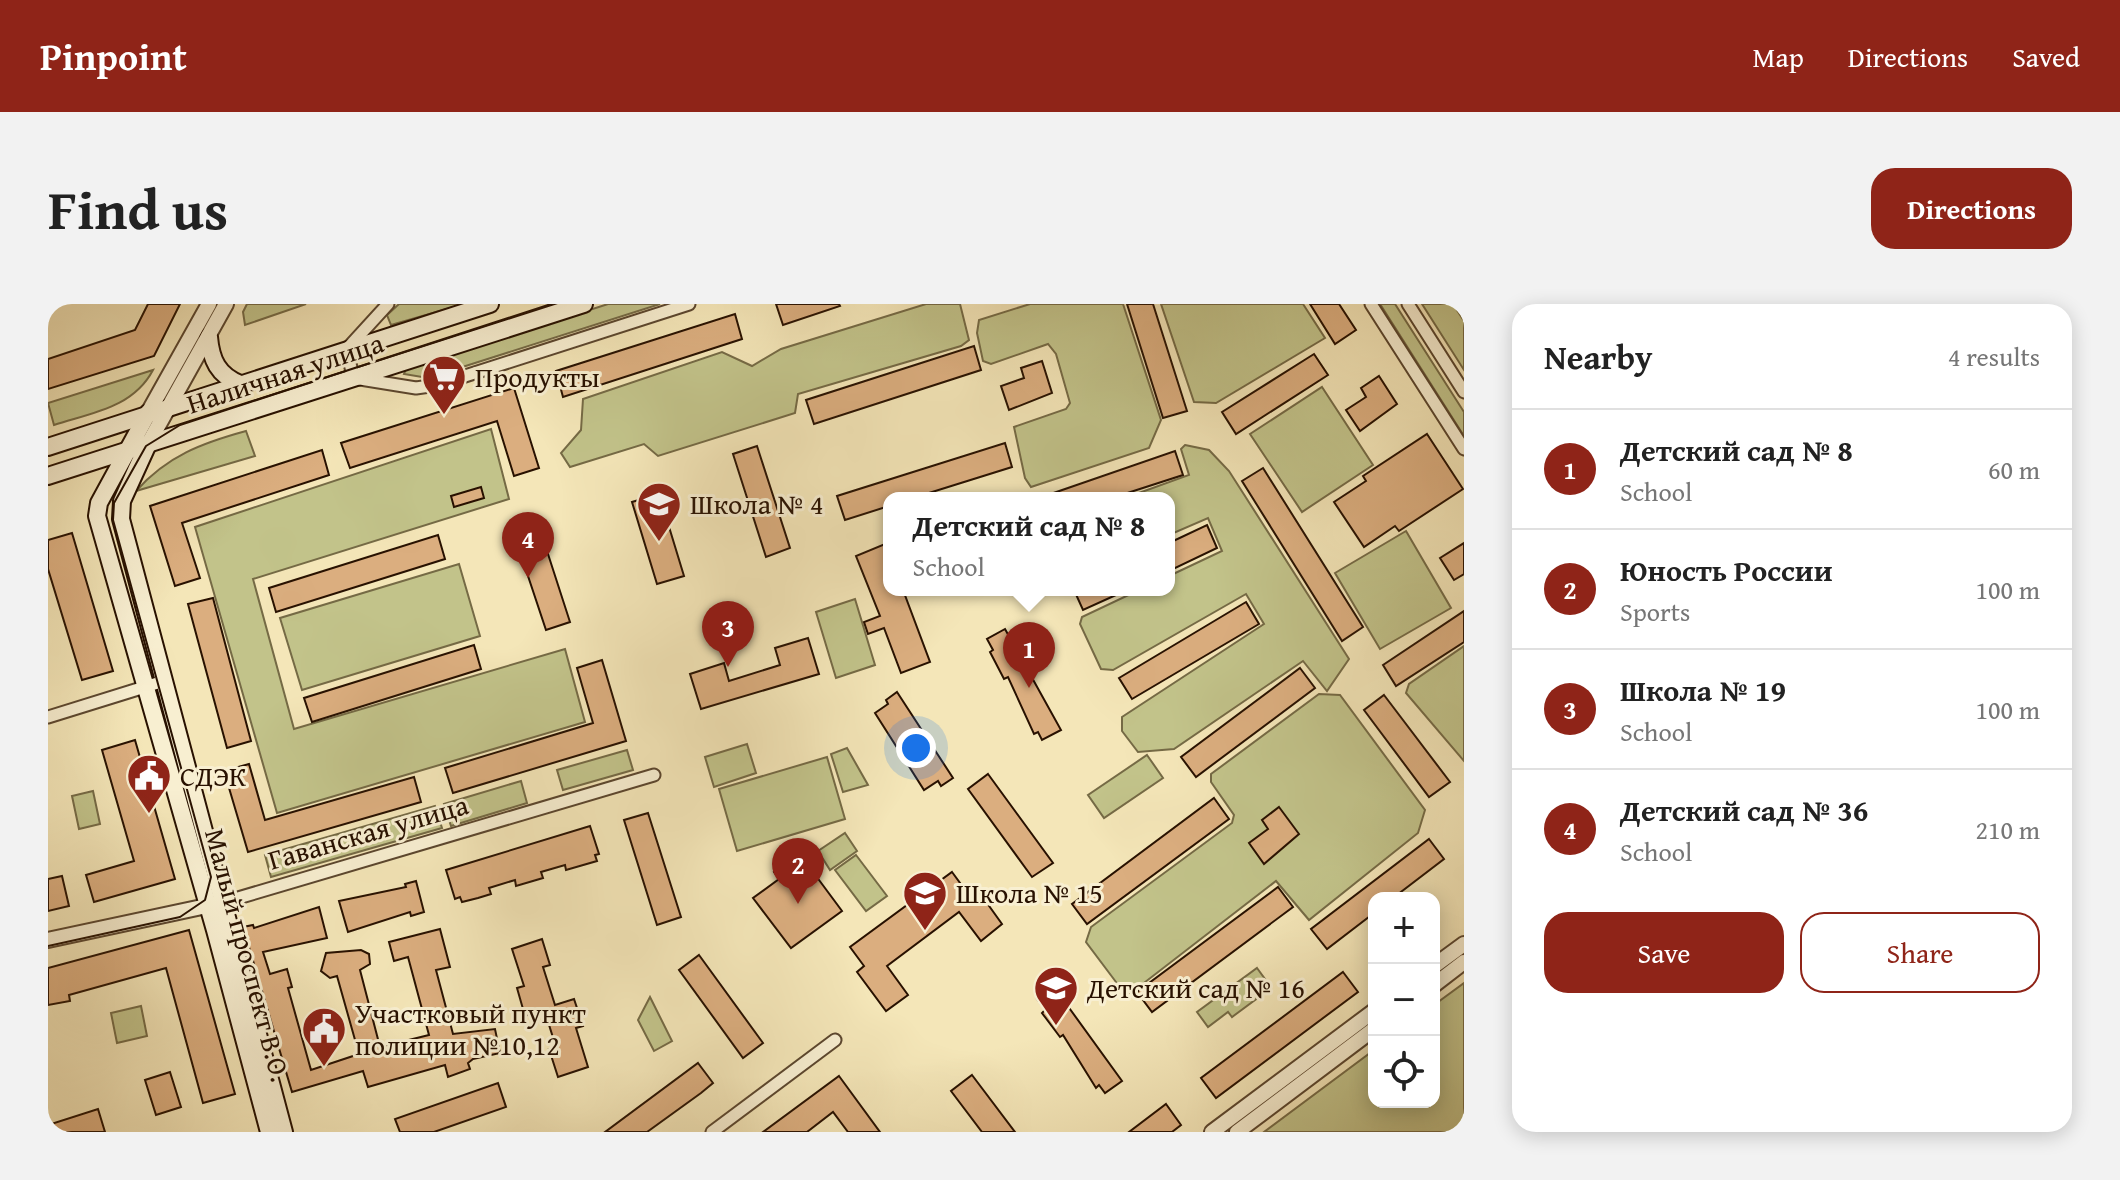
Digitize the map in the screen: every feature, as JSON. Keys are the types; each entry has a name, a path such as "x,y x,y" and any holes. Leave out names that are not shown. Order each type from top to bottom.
{"main road":[{"name":"Наличная улица","path":"48,447 490,304"},
{"name":"Наличная улица","path":"48,476 584,304"},
{"path":"209,337 215,364 221,374 240,384"},
{"name":"Малый проспект В.О.","path":"148,413 99,503 97,516 146,687 284,1132"},
{"name":"Малый проспект В.О.","path":"148,444 119,509 214,865 215,904 269,1132"}],"street":[{"name":"Малый проспект В.О.","path":"148,413 209,304"},
{"name":"Малый проспект В.О.","path":"148,444 173,405 226,304"},
{"path":"388,304 346,350 354,378 416,388 437,385 689,304"},
{"path":"1371,304 1464,449"},
{"path":"1408,304 1464,392"},
{"path":"48,717 164,681"},
{"name":"Гаванская улица","path":"48,940 215,904 654,775"},
{"path":"1437,964 1464,944"},
{"path":"1440,980 1464,962"},
{"path":"1212,1132 1368,1015"},
{"path":"1237,1132 1368,1034"},
{"path":"712,1132 835,1040"}],"green space":[{"path":"247,304 306,304 245,325 243,312"},
{"path":"399,304 464,304 391,325 387,315"},
{"path":"608,304 660,304 428,378 404,374 406,369"},
{"path":"926,304 960,304 969,340 961,346 798,394 795,413 658,456 644,444 570,467 561,453 581,430 583,399 722,352 752,366 781,349"},
{"path":"1030,304 1123,304 1161,420 1149,448 1031,487 1025,478 1014,427 1066,409 1070,403 1056,354 1048,344 991,364 983,361 977,333 979,320"},
{"path":"1161,304 1303,304 1325,338 1216,403 1194,402"},
{"path":"1380,304 1395,304 1464,412 1464,436"},
{"path":"1422,304 1453,304 1464,321 1464,370"},
{"path":"153,370 145,383 123,401 54,425 48,403"},
{"path":"1322,387 1373,465 1302,512 1250,434"},
{"path":"491,429 509,499 253,579 294,729 565,649 585,722 277,813 195,527"},
{"path":"246,431 255,456 136,491 160,469 186,452"},
{"path":"1185,445 1209,450 1229,471 1349,659 1327,691 1303,661 1174,749 1138,752 1122,731 1122,717 1264,624 1246,594 1113,670 1101,669 1080,624 1082,617 1126,596 1175,596 1175,573 1222,551 1208,518 1175,532 1175,492 1142,492 1189,475 1181,449"},
{"path":"1406,531 1451,608 1380,649 1335,573"},
{"path":"459,564 480,636 302,690 280,618"},
{"path":"855,599 875,665 836,678 816,612"},
{"path":"1464,646 1464,761 1406,693 1409,684"},
{"path":"1319,694 1340,695 1425,810 1418,833 1309,920 1276,881 1131,993 1122,990 1086,942 1091,927 1232,823 1234,815 1211,782 1211,774"},
{"path":"747,744 756,773 714,787 705,757"},
{"path":"847,748 868,785 843,792 831,754"},
{"path":"627,750 633,770 563,790 557,770"},
{"path":"1147,755 1163,778 1104,818 1088,795"},
{"path":"827,757 845,819 737,851 719,789"},
{"path":"521,781 527,803 451,826 444,804"},
{"path":"93,791 100,824 79,829 72,796"},
{"path":"435,806 442,828 271,877 265,855"},
{"path":"845,833 857,851 830,870 818,851"},
{"path":"856,855 887,896 866,911 835,870"},
{"path":"1257,968 1265,979 1252,988 1259,997 1232,1017 1228,1012 1208,1027 1197,1012"},
{"path":"1464,983 1464,1132 1264,1132 1368,1054 1368,1108 1440,1108 1440,1001"},
{"path":"650,997 672,1041 654,1051 638,1020"},
{"path":"141,1006 147,1036 117,1043 111,1013"}],"building":[{"path":"148,304 180,304 154,356 48,389 48,359 135,330"},
{"path":"776,304 839,304 840,306 783,325"},
{"path":"1127,304 1153,304 1187,411 1163,418"},
{"path":"1310,304 1339,304 1356,330 1335,344"},
{"path":"735,314 742,339 563,397 556,371"},
{"path":"974,346 981,370 814,424 806,400"},
{"path":"1314,354 1328,375 1236,434 1222,412"},
{"path":"1042,361 1052,393 1009,410 1001,386 1024,378 1021,368"},
{"path":"1379,376 1397,404 1360,431 1346,410 1366,397 1361,388"},
{"path":"514,388 539,468 514,476 497,421 350,468 341,443"},
{"path":"1427,434 1463,489 1399,531 1395,526 1364,547 1334,502 1366,481 1363,476"},
{"path":"1005,443 1012,467 932,492 883,492 883,508 845,520 837,496"},
{"path":"757,446 790,548 766,557 733,454"},
{"path":"322,450 329,475 182,523 200,578 175,586 150,506"},
{"path":"1175,451 1183,475 1131,492 1056,492"},
{"path":"1263,468 1363,627 1342,641 1242,481"},
{"path":"481,487 484,498 454,507 451,496"},
{"path":"659,494 684,576 657,584 632,502"},
{"path":"537,520 570,622 546,630 512,528"},
{"path":"1207,525 1217,548 1175,568 1175,540"},
{"path":"72,533 113,671 82,680 48,569 48,540"},
{"path":"438,535 445,559 276,612 269,588"},
{"path":"1464,543 1464,574 1454,580 1440,558"},
{"path":"883,545 883,596 905,596 930,662 901,673 884,628 868,634 864,622 880,616 856,556"},
{"path":"1077,596 1114,596 1083,610"},
{"path":"213,598 251,741 227,748 188,604"},
{"path":"1246,602 1259,624 1132,699 1119,678"},
{"path":"1464,611 1464,642 1396,686 1383,665"},
{"path":"1005,629 1061,730 1042,740 1038,732 1034,734 1008,677 1004,679 990,652 993,650 987,639"},
{"path":"808,638 819,674 701,709 690,674 724,663 729,681 780,665 775,648"},
{"path":"474,645 481,669 312,722 304,698"},
{"path":"602,660 626,741 453,793 445,768 593,723 577,668"},
{"path":"1300,668 1315,688 1196,777 1181,757"},
{"path":"897,692 953,778 941,786 938,781 924,790 875,713 888,704 886,700"},
{"path":"1384,695 1450,782 1429,797 1364,710"},
{"path":"135,740 175,879 94,902 86,875 134,861 102,750"},
{"path":"249,764 265,820 414,777 421,802 248,852 224,771"},
{"path":"988,774 1053,863 1032,877 968,789"},
{"path":"1214,798 1229,819 1087,924 1072,904"},
{"path":"1279,807 1299,834 1264,864 1249,843 1268,829 1262,820"},
{"path":"648,813 681,917 657,925 624,820"},
{"path":"590,826 599,854 595,855 597,861 566,870 565,865 541,872 543,878 516,886 515,880 489,888 491,894 478,898 462,902 460,897 455,899 446,870"},
{"path":"1429,839 1444,859 1401,892 1368,892 1368,918 1327,949 1311,929"},
{"path":"799,853 842,911 791,948 753,898 779,879 774,872"},
{"path":"952,872 966,891 974,885 1002,924 981,941 959,912 887,966 908,995 886,1011 857,972 864,966 850,947"},
{"path":"62,876 69,906 48,911 48,879"},
{"path":"416,881 424,912 411,916 410,912 348,932 339,901 406,887 405,884"},
{"path":"1278,887 1293,907 1152,1012 1137,992"},
{"path":"319,907 327,938 263,952 270,974 287,969 292,987 288,988 311,1070 359,1054 337,976 330,978 321,971 326,953 361,950 369,954 370,964 360,970 380,1047 429,1035 408,957 394,961 389,942 440,929 450,967 436,970 453,1034 495,1029 500,1053 473,1059 468,1063 470,1069 448,1077 445,1065 368,1087 363,1071 292,1092 243,927 253,925 254,928"},
{"path":"189,930 235,1094 203,1103 166,968 69,995 70,1001 48,1005 48,968"},
{"path":"542,939 550,965 543,967 555,1005 574,999 583,1026 576,1028 588,1067 558,1077 549,1049 556,1047 544,1009 525,1016 517,988 524,986 512,949"},
{"path":"699,955 763,1043 743,1058 679,970"},
{"path":"1343,972 1358,992 1216,1098 1201,1078"},
{"path":"1054,987 1122,1081 1105,1093 1099,1085 1096,1088 1063,1035 1060,1037 1042,1013 1045,1010 1037,999"},
{"path":"698,1063 713,1083 701,1093 647,1132 605,1132"},
{"path":"170,1072 181,1107 156,1115 145,1080"},
{"path":"972,1075 1015,1132 982,1132 951,1091"},
{"path":"839,1076 880,1132 848,1132 833,1112 807,1132 763,1132"},
{"path":"498,1083 506,1107 434,1132 400,1132 395,1119"},
{"path":"1166,1104 1181,1125 1172,1132 1129,1132"},
{"path":"98,1109 105,1132 48,1132 48,1125"}],"tram line":[{"path":"48,946 180,917 205,900 211,877 113,520 114,503 146,446 180,425 551,304"}],"place":[{"name":"Продукты","path":"444,416"},
{"name":"Школа № 4","path":"659,543"},
{"name":"Детский сад № 36","path":"528,578"},
{"name":"Школа № 19","path":"728,667"},
{"name":"Детский сад № 8","path":"1029,688"},
{"name":"СДЭК","path":"149,815"},
{"name":"Юность России","path":"798,904"},
{"name":"Школа № 15","path":"925,932"},
{"name":"Детский сад № 16","path":"1056,1027"},
{"name":"Участковый пункт полиции №10,12","path":"324,1068"}]}
